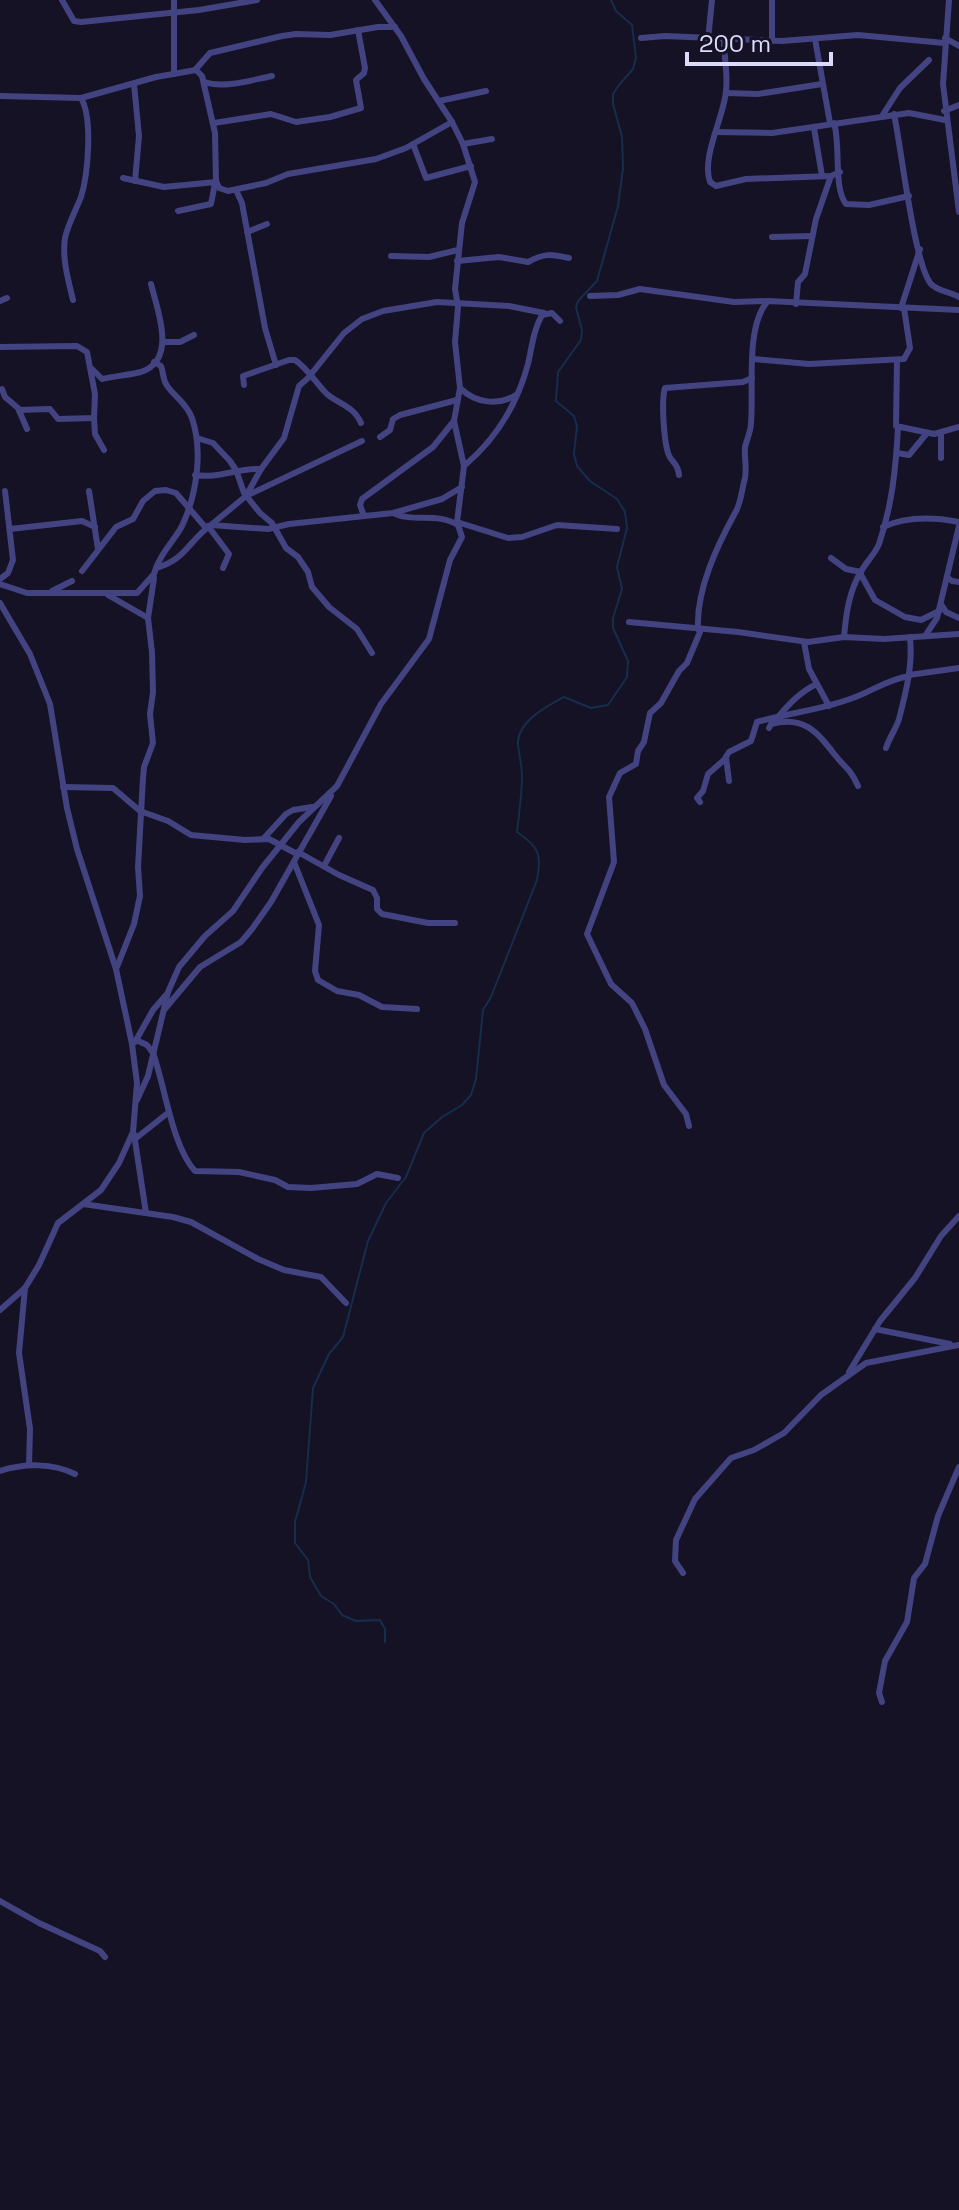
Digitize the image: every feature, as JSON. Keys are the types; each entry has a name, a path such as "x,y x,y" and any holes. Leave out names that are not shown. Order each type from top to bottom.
{"street":[{"path":"62,0 77,22 175,13 257,0"},
{"path":"174,0 174,74"},
{"path":"164,1010 200,967 246,937 271,902 381,704 429,639 450,560 462,537 458,523 464,466 454,421 460,388 455,342 458,250 462,223 474,187 471,166 452,122 395,27 375,0"},
{"path":"708,40 712,0"},
{"path":"772,0 772,41"},
{"path":"949,0 944,41 944,111 959,212"},
{"path":"195,70 210,53 237,46 296,34 330,35 395,27"},
{"path":"214,123 271,114 296,122 361,108 356,80 365,72 358,30"},
{"path":"641,38 665,36 772,41 858,35 944,41 959,46"},
{"path":"815,39 822,84 838,141 840,193 846,204 869,205 909,196"},
{"path":"724,41 726,93 708,176 712,184 746,179 831,176 840,172"},
{"path":"882,116 900,88 929,60"},
{"path":"0,96 81,98 174,74 195,70 201,73 214,123 216,182 211,204 178,211"},
{"path":"204,82 214,85 272,76"},
{"path":"134,84 139,136 135,181"},
{"path":"726,93 758,94 822,84"},
{"path":"439,101 486,91"},
{"path":"73,300 66,273 65,251 66,235 82,193 87,156 85,108 81,98"},
{"path":"944,111 959,105"},
{"path":"716,132 772,133 894,114 916,114 945,120"},
{"path":"894,114 920,249 932,284 959,297"},
{"path":"216,182 223,190 236,190 284,175 376,159 413,144 452,122"},
{"path":"814,128 822,176"},
{"path":"463,144 492,139"},
{"path":"413,144 426,178 471,166"},
{"path":"796,304 798,282 805,274 812,236 831,176"},
{"path":"123,178 169,187 216,182"},
{"path":"236,190 242,203 266,332 276,365"},
{"path":"247,232 267,224"},
{"path":"772,237 812,236"},
{"path":"754,359 809,364 904,359 909,353 903,308 920,249"},
{"path":"391,256 429,257 458,250"},
{"path":"457,261 499,257 527,262 549,254 569,258"},
{"path":"90,366 100,378 106,379 140,372 154,362 163,342 151,284"},
{"path":"590,296 618,295 640,289 734,302 959,310"},
{"path":"689,1126 686,1114 664,1085 645,1029 632,1003 611,984 587,934 614,862 609,797 620,773 636,764 650,713 661,703 687,663 699,631 698,614 707,579 724,531 737,510 745,477 745,448 751,424 759,313 768,301"},
{"path":"246,496 284,438 297,389 344,333 365,317 433,302 509,306 552,313 560,321"},
{"path":"464,466 492,441 524,378 534,329 544,313"},
{"path":"163,342 180,342 194,335"},
{"path":"0,347 82,347 87,352 96,403 95,434 104,450"},
{"path":"244,385 243,376 295,360 329,395 344,402 361,423"},
{"path":"844,637 848,606 860,572 875,552 891,505 897,453 897,360"},
{"path":"137,593 155,571 165,549 181,527 199,458 189,412 166,384 161,366 154,362"},
{"path":"679,475 676,463 668,453 662,413 665,388 743,382 752,378"},
{"path":"460,388 480,401 506,400 516,395"},
{"path":"2,389 5,397 19,410 27,429"},
{"path":"380,437 389,431 393,419 400,415 457,400"},
{"path":"19,410 50,409 58,419 94,418"},
{"path":"364,516 360,505 362,499 433,447 454,421"},
{"path":"898,427 927,433 941,433 959,427"},
{"path":"897,453 909,455 927,433"},
{"path":"941,433 941,458"},
{"path":"197,438 213,443 236,470 246,496 256,510 272,523 286,548 298,557 308,572 312,587 354,626 372,653"},
{"path":"155,571 184,555 209,527 246,496 362,441"},
{"path":"195,475 212,477 236,470 261,469"},
{"path":"209,527 273,528 393,513 442,499 462,487"},
{"path":"5,491 13,560 0,582 27,593 152,594"},
{"path":"89,491 98,549"},
{"path":"82,571 116,527 133,519 143,501 155,491 171,491 198,521 209,527 229,554 223,568"},
{"path":"393,513 405,518 444,518 508,538 522,537 557,525 617,529"},
{"path":"883,527 893,522 920,518 959,524 940,607 934,626 925,636"},
{"path":"10,529 82,521 95,527"},
{"path":"831,558 846,569 860,572 875,600 905,617 921,620 940,607"},
{"path":"116,969 134,924 140,896 140,811 144,767 153,743 150,719 152,652 148,618 155,571"},
{"path":"947,577 959,582"},
{"path":"49,593 72,581"},
{"path":"105,593 148,618"},
{"path":"0,603 30,654 50,704 63,787 77,849 116,969 134,1042 137,1100 134,1136 146,1213"},
{"path":"940,607 959,618"},
{"path":"629,622 804,642 844,637 959,634"},
{"path":"886,748 898,719 909,676 912,656 910,637"},
{"path":"804,642 809,669 829,706"},
{"path":"700,802 697,799 708,774 731,750 754,738 757,722 829,706 856,697 891,679 959,668"},
{"path":"778,717 788,705 798,700 802,692 817,684"},
{"path":"804,726 814,710"},
{"path":"769,728 771,724 788,721 804,726 829,743 850,769 858,786"},
{"path":"726,757 729,781"},
{"path":"134,1042 168,992 184,960 233,911 281,844 337,786"},
{"path":"63,787 113,788 140,811 168,821 191,835 245,840 264,838 373,890 377,909 382,914 428,923 455,923"},
{"path":"264,838 293,810 316,807"},
{"path":"324,866 339,838"},
{"path":"297,855 295,870 314,907 319,925 315,971 318,980 337,991 359,995 382,1007 417,1009"},
{"path":"137,1100 148,1076 168,992"},
{"path":"134,1042 147,1045 153,1053 169,1112 188,1162 199,1172 239,1172 289,1187 311,1188 357,1184 377,1174 398,1178"},
{"path":"0,1310 25,1288 58,1223 105,1184 134,1136 169,1112"},
{"path":"83,1204 183,1219 284,1270 321,1277 346,1303"},
{"path":"848,1375 875,1329 915,1278 941,1236 959,1216"},
{"path":"25,1288 19,1353 30,1429 29,1465"},
{"path":"875,1329 956,1345"},
{"path":"683,1573 676,1564 675,1542 699,1495 731,1458 754,1450 784,1433 810,1405 866,1363 956,1345"},
{"path":"0,1471 29,1465 60,1468 75,1474"},
{"path":"882,1702 879,1693 885,1661 907,1622 914,1578 925,1564 938,1516 959,1467"},
{"path":"0,1901 100,1951 105,1957"}],"waterway":[{"path":"385,1642 385,1629 380,1620 356,1621 342,1615 334,1604 321,1596 310,1577 308,1560 295,1543 295,1522 306,1482 313,1388 329,1354 343,1337 368,1241 386,1203 406,1177 424,1133 471,1095 476,1079 483,1010 491,997 537,880 537,852 517,832 522,776 518,745 522,729 534,716 564,697 591,708 608,705 627,677 628,661 613,628 622,589 617,567 627,528 625,512 617,499 590,481 577,466 574,416 556,401 558,372 581,340 582,330 576,307 597,281 618,206 623,168 622,137 613,94 633,69 636,58 632,25 616,11 611,0"}]}
